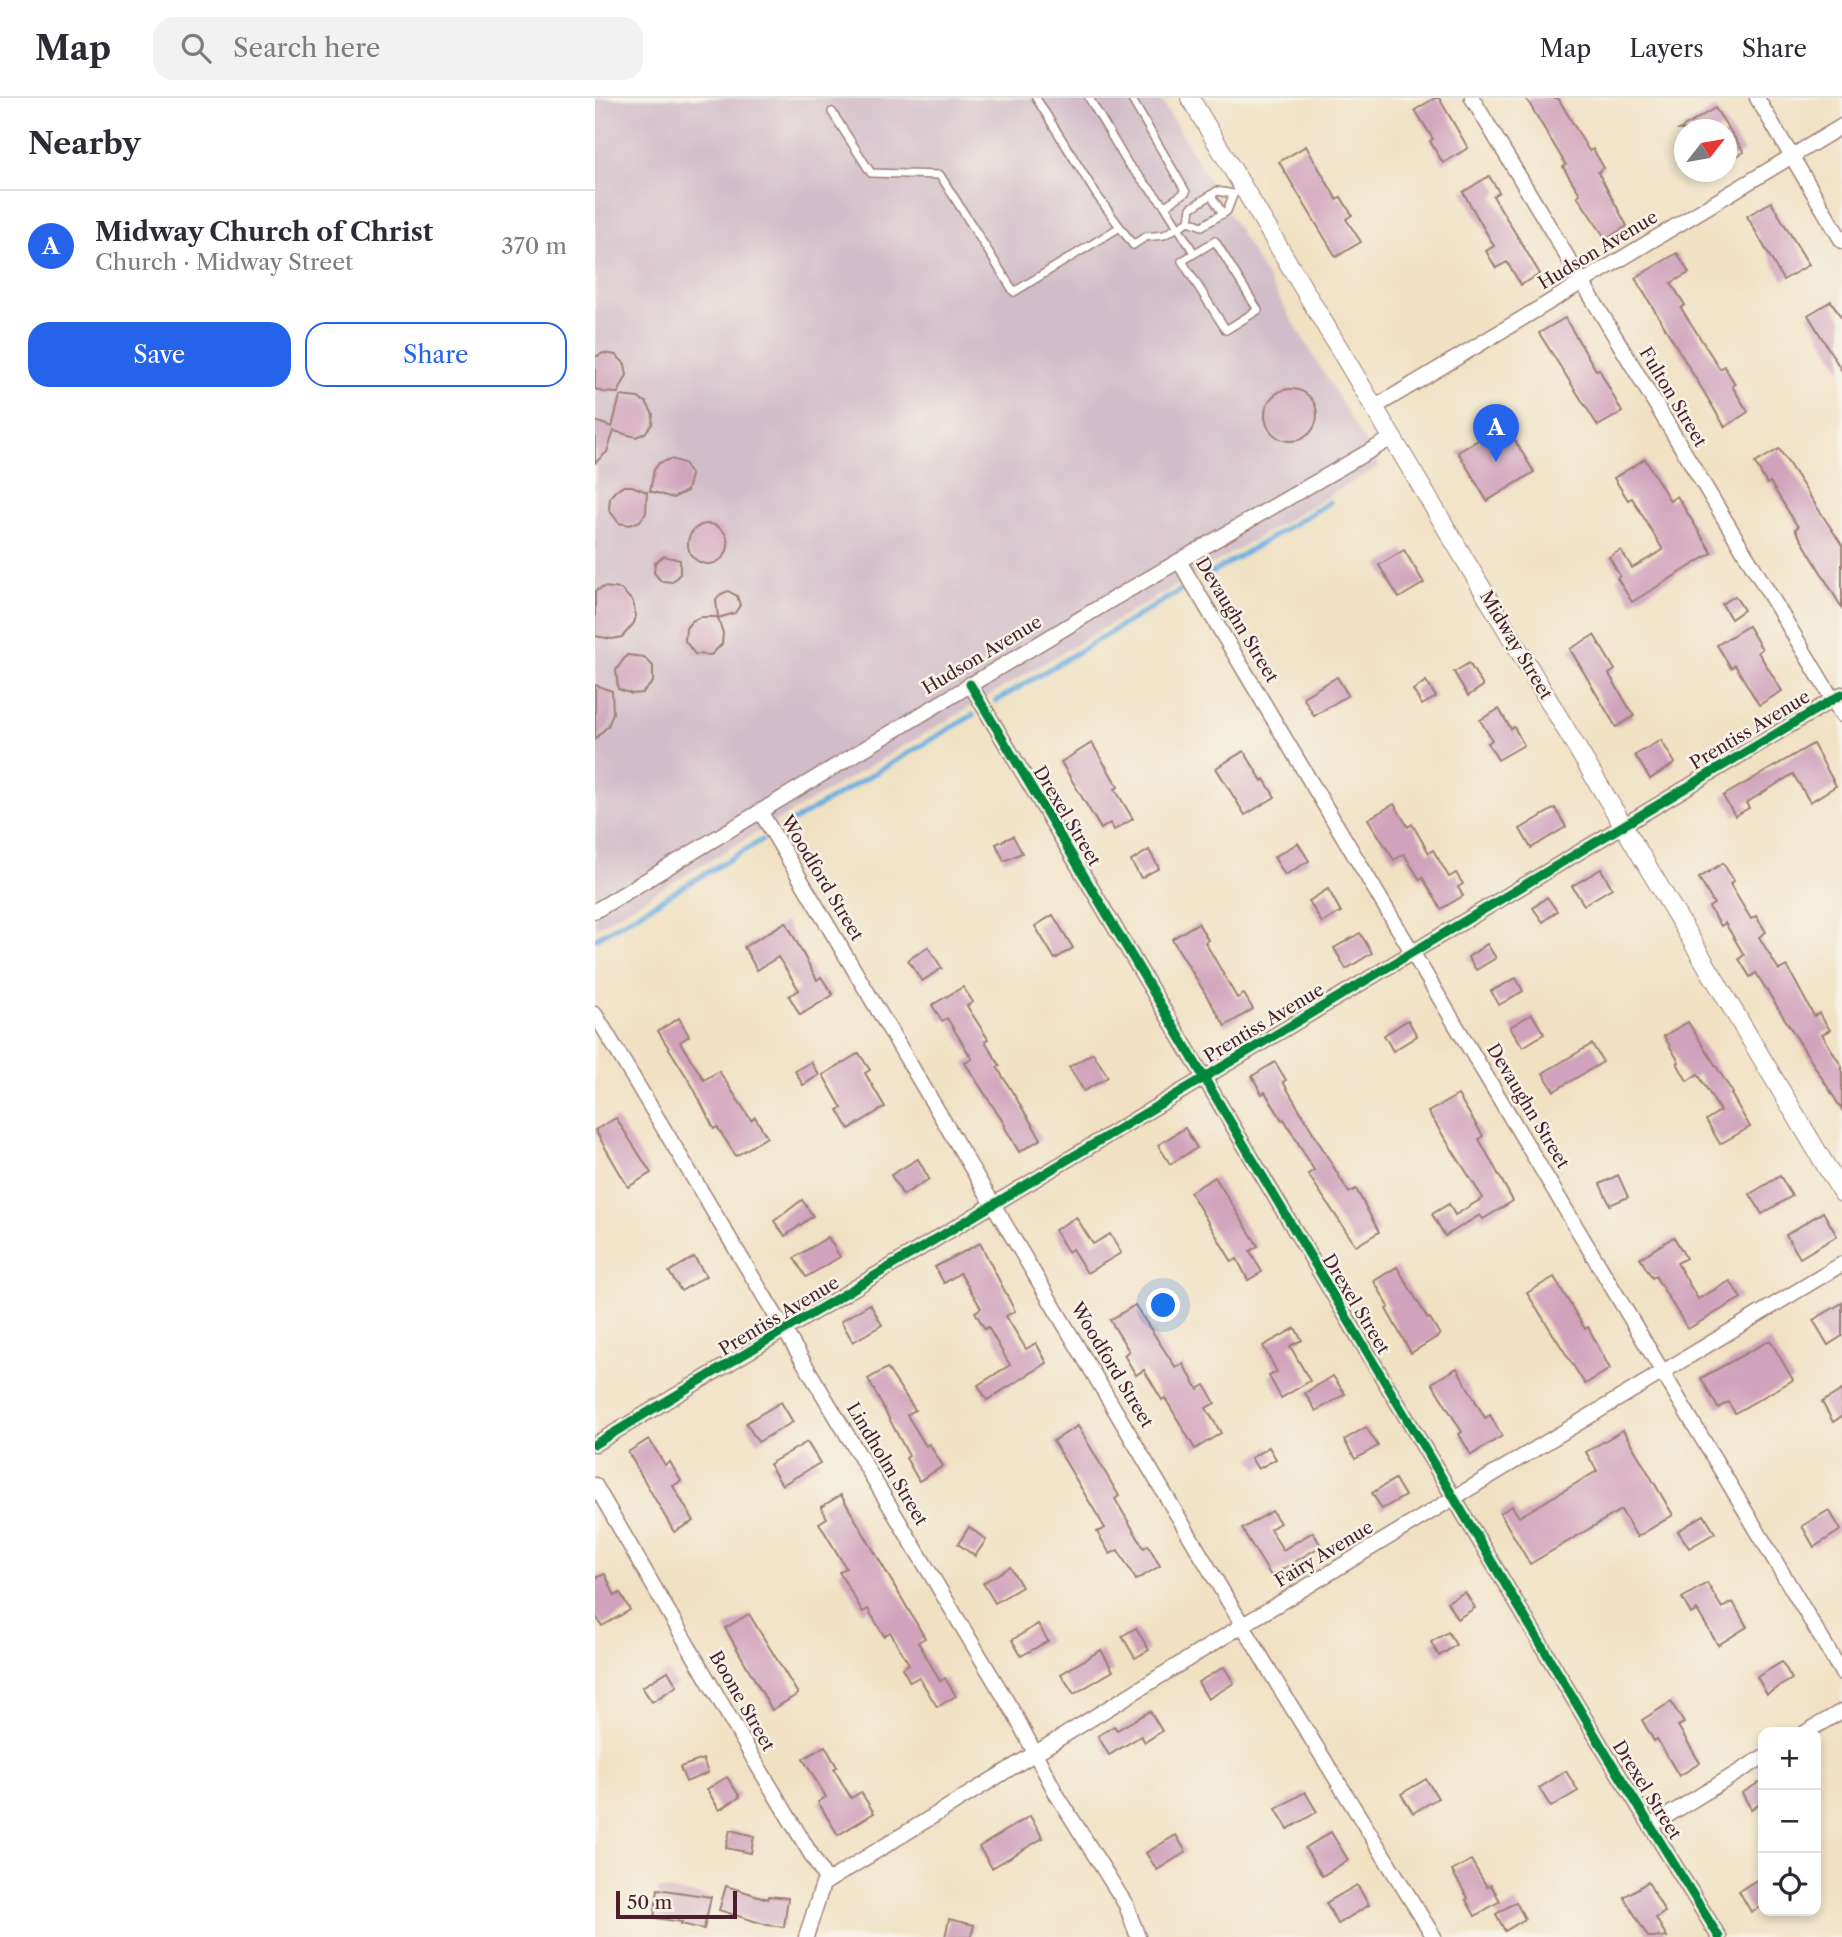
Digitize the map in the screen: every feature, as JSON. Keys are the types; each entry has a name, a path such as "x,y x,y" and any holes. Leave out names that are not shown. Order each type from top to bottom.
{"street":[{"name":"Midway Street","path":"1190,98 1239,192 1374,407 1842,1193"},
{"name":"Fulton Street","path":"1472,98 1837,696 1842,715"},
{"path":"1757,98 1842,241"},
{"name":"Hudson Avenue","path":"1374,407 1842,126"},
{"name":"Hudson Avenue","path":"595,911 970,684 1392,438"},
{"name":"Devaughn Street","path":"1179,561 1414,951 1842,1673"},
{"name":"Drexel Street","path":"970,684 1605,1752 1719,1937"},
{"name":"Prentiss Avenue","path":"595,1444 1837,696"},
{"name":"Woodford Street","path":"760,811 1243,1625 1434,1937"},
{"name":"Lindholm Street","path":"595,1014 1015,1715 1034,1754 1126,1905 1138,1937"},
{"name":"Fairy Avenue","path":"827,1881 1243,1625 1842,1264"},
{"name":"Boone Street","path":"595,1485 827,1881"},
{"path":"1815,1727 1842,1711"},
{"path":"1652,1825 1758,1760"},
{"path":"806,1937 823,1884 827,1881"}],"lane":[{"path":"1037,98 1096,194 1133,245 1145,237 1164,235 1189,221 1191,208 1217,191 1239,192 1223,214 1202,226 1189,221"},
{"path":"1089,98 1128,164 1165,206 1194,253"},
{"path":"1131,98 1186,192 1165,206"},
{"path":"832,112 871,173 940,175 1014,292 1120,227"},
{"path":"1211,195 1223,214"},
{"path":"1215,241 1258,310 1226,330 1182,261 1194,253 1215,241"}],"shaded area":[{"path":"595,98 1160,98 1379,466 595,928"}],"building":[{"path":"1439,98 1468,148 1443,163 1430,141 1433,139 1415,110"},
{"path":"1526,98 1558,98 1589,151 1593,149 1604,168 1598,172 1627,226 1606,239 1577,196 1580,194 1563,167 1566,165"},
{"path":"1715,108 1722,119 1697,119"},
{"path":"1737,141 1744,152 1737,156"},
{"path":"1306,146 1337,200 1341,197 1352,215 1346,219 1361,242 1336,257 1279,162"},
{"path":"1489,176 1499,192 1493,196 1540,274 1521,285 1507,262 1496,268 1486,251 1494,246 1463,192"},
{"path":"1771,202 1809,265 1783,280 1747,216"},
{"path":"1677,253 1689,273 1671,283 1685,305 1681,308 1720,369 1724,366 1735,384 1732,386 1748,412 1725,427 1635,278"},
{"path":"1831,301 1842,319 1842,371 1808,315"},
{"path":"1565,318 1596,370 1599,369 1622,412 1598,426 1539,333"},
{"path":"603,353 616,355 625,364 627,375 618,393 595,389 595,357"},
{"path":"1291,389 1310,396 1317,415 1310,434 1291,441 1272,434 1265,415 1272,396"},
{"path":"620,396 646,402 653,414 652,424 645,433 636,437 614,431 607,452 595,463 595,421 612,427"},
{"path":"1505,424 1534,472 1487,501 1458,452"},
{"path":"1779,449 1842,545 1842,608 1795,529 1798,527 1755,463"},
{"path":"671,459 684,463 691,475 687,491 673,498 650,491 654,470 659,463"},
{"path":"1645,459 1670,501 1677,496 1712,553 1632,602 1617,578 1620,576 1609,557 1621,550 1632,568 1663,550 1632,498 1628,500 1614,478"},
{"path":"624,486 647,492 646,513 640,521 630,525 619,523 609,510 610,497"},
{"path":"708,524 722,530 728,544 722,558 708,564 694,558 688,544 694,530"},
{"path":"1404,550 1424,583 1399,598 1379,565"},
{"path":"664,556 680,560 680,574 672,582 661,581 654,573 655,563"},
{"path":"604,587 621,589 633,602 636,616 634,623 622,637 612,639 595,636 595,591"},
{"path":"728,591 737,596 740,605 735,613 718,618 723,633 722,644 711,655 695,654 685,641 686,628 700,617 718,617 716,600"},
{"path":"1735,596 1744,610 1731,619 1722,604"},
{"path":"1748,626 1762,649 1758,652 1782,691 1759,705 1735,665 1731,668 1717,645"},
{"path":"1594,635 1615,670 1609,674 1634,716 1616,727 1570,649"},
{"path":"627,655 644,657 653,666 653,682 642,693 632,694 618,689 616,670"},
{"path":"1469,663 1483,686 1468,696 1454,672"},
{"path":"1337,677 1348,695 1314,716 1303,697"},
{"path":"1426,681 1436,697 1422,705 1413,690"},
{"path":"595,685 612,691 613,713 608,726 595,739"},
{"path":"1499,709 1524,745 1498,760 1488,743 1492,740 1480,720"},
{"path":"1661,740 1675,763 1650,779 1635,755"},
{"path":"1092,743 1133,819 1114,830 1110,823 1101,829 1061,762"},
{"path":"1813,744 1836,786 1810,802 1793,774 1746,803 1749,808 1735,816 1723,796"},
{"path":"1244,751 1275,797 1245,815 1216,768"},
{"path":"1394,804 1408,827 1412,824 1429,853 1433,850 1449,877 1456,873 1463,884 1458,887 1463,896 1441,909 1423,878 1420,880 1404,854 1394,860 1368,819"},
{"path":"1555,808 1566,827 1531,848 1520,829"},
{"path":"1013,836 1022,853 1004,861 996,844"},
{"path":"1298,843 1309,861 1285,875 1274,857"},
{"path":"1149,850 1159,868 1141,878 1131,861"},
{"path":"1723,863 1734,881 1730,884 1751,919 1756,916 1766,932 1759,937 1779,970 1787,966 1814,1016 1819,1013 1830,1030 1822,1034 1842,1067 1842,1110 1756,973 1750,977 1739,959 1744,955 1725,923 1721,926 1709,907 1714,904 1699,878"},
{"path":"1601,869 1612,888 1584,905 1572,886"},
{"path":"1328,889 1341,912 1322,923 1309,901"},
{"path":"1547,897 1557,911 1543,922 1533,908"},
{"path":"1053,915 1073,948 1055,959 1035,926"},
{"path":"786,922 817,980 821,977 833,995 800,1015 789,996 799,990 778,957 757,970 744,947"},
{"path":"1198,923 1208,940 1205,942 1237,998 1244,994 1253,1009 1225,1026 1172,939"},
{"path":"1360,933 1372,953 1346,969 1334,948"},
{"path":"1487,944 1496,958 1476,970 1468,957"},
{"path":"928,947 942,968 922,981 908,960"},
{"path":"1516,978 1523,991 1499,1005 1491,991"},
{"path":"963,987 973,1002 967,1006 988,1039 985,1041 1000,1066 997,1067 1041,1139 1019,1152 965,1063 972,1059 947,1018 942,1021 932,1005"},
{"path":"1532,1014 1544,1034 1523,1047 1510,1027"},
{"path":"679,1018 689,1036 680,1042 704,1080 719,1071 751,1120 755,1117 767,1137 736,1156 717,1127 714,1129 693,1087 658,1031"},
{"path":"1408,1020 1417,1036 1393,1051 1384,1035"},
{"path":"1688,1022 1733,1093 1731,1094 1750,1127 1720,1144 1706,1120 1720,1111 1698,1074 1687,1081 1664,1036"},
{"path":"1592,1044 1603,1062 1554,1091 1543,1073"},
{"path":"859,1053 870,1070 865,1073 885,1107 849,1129 838,1110 842,1108 823,1075"},
{"path":"1093,1053 1108,1077 1084,1091 1069,1067"},
{"path":"811,1062 819,1075 803,1085 795,1071"},
{"path":"1275,1062 1286,1080 1283,1082 1349,1193 1356,1189 1379,1232 1356,1246 1308,1174 1314,1170 1284,1119 1282,1120 1265,1092 1262,1094 1252,1076"},
{"path":"1458,1095 1483,1136 1479,1139 1513,1201 1483,1219 1480,1215 1445,1236 1432,1214 1449,1204 1455,1215 1483,1198 1428,1112"},
{"path":"616,1118 651,1173 628,1187 595,1130"},
{"path":"1185,1128 1197,1148 1170,1164 1158,1145"},
{"path":"918,1159 929,1179 903,1195 891,1175"},
{"path":"1618,1175 1628,1197 1610,1205 1600,1184"},
{"path":"1780,1176 1792,1196 1762,1214 1750,1194"},
{"path":"1215,1177 1258,1246 1250,1251 1262,1272 1248,1280 1237,1259 1232,1262 1190,1192"},
{"path":"802,1200 813,1216 785,1236 774,1221"},
{"path":"1823,1212 1837,1236 1800,1258 1786,1235"},
{"path":"1076,1217 1093,1244 1110,1234 1121,1253 1087,1273 1072,1249 1068,1252 1055,1230"},
{"path":"828,1237 840,1257 806,1277 794,1258"},
{"path":"1674,1237 1686,1258 1677,1263 1698,1299 1730,1281 1741,1298 1688,1329 1655,1276 1652,1278 1640,1258"},
{"path":"980,1243 1015,1311 1006,1316 1026,1349 1036,1343 1047,1363 987,1400 978,1385 1010,1365 988,1327 985,1329 975,1312 981,1308 960,1273 944,1283 935,1267"},
{"path":"694,1257 706,1276 681,1291 669,1272"},
{"path":"1397,1267 1440,1335 1411,1353 1386,1309 1389,1307 1374,1281"},
{"path":"1554,1277 1585,1329 1588,1327 1610,1369 1585,1384 1527,1293"},
{"path":"1842,1303 1842,1336 1828,1345 1813,1320"},
{"path":"870,1304 882,1325 853,1342 841,1321"},
{"path":"1135,1305 1176,1368 1183,1364 1198,1389 1205,1385 1215,1403 1206,1408 1221,1433 1195,1449 1165,1398 1162,1400 1144,1370 1136,1375 1124,1355 1129,1351 1110,1320"},
{"path":"1295,1328 1302,1340 1290,1346 1310,1381 1281,1398 1269,1376 1277,1372 1263,1346"},
{"path":"1770,1340 1793,1380 1735,1413 1728,1402 1718,1408 1701,1378"},
{"path":"887,1368 915,1410 907,1415 926,1446 929,1444 943,1466 919,1481 906,1458 909,1456 868,1379"},
{"path":"1457,1368 1485,1418 1490,1415 1502,1436 1471,1455 1459,1434 1462,1432 1432,1383"},
{"path":"1333,1376 1345,1394 1316,1411 1305,1393"},
{"path":"1842,1390 1842,1416 1833,1422 1822,1402"},
{"path":"781,1402 793,1422 758,1442 746,1423"},
{"path":"1078,1426 1119,1496 1115,1499 1144,1548 1148,1545 1160,1566 1136,1580 1118,1550 1110,1554 1097,1532 1105,1528 1053,1441"},
{"path":"1366,1427 1378,1446 1355,1459 1344,1440"},
{"path":"1623,1430 1673,1515 1637,1537 1621,1510 1530,1564 1500,1513 1512,1506 1519,1517 1597,1471 1586,1452"},
{"path":"649,1439 665,1465 670,1462 681,1481 673,1486 694,1521 674,1532 628,1452"},
{"path":"807,1442 820,1463 782,1485 769,1464"},
{"path":"1269,1447 1276,1459 1258,1469 1251,1458"},
{"path":"1395,1479 1405,1496 1382,1509 1372,1493"},
{"path":"841,1495 925,1638 918,1642 940,1681 945,1678 956,1696 937,1707 919,1677 910,1682 902,1668 909,1664 890,1632 884,1636 868,1609 863,1612 839,1572 846,1568 819,1523 827,1518 821,1507"},
{"path":"1829,1510 1841,1530 1814,1547 1802,1526"},
{"path":"1272,1511 1280,1523 1270,1529 1283,1550 1313,1532 1321,1546 1271,1576 1242,1529"},
{"path":"1704,1515 1715,1533 1689,1548 1678,1531"},
{"path":"969,1527 986,1540 975,1556 958,1544"},
{"path":"1010,1567 1022,1587 995,1603 983,1583"},
{"path":"605,1574 615,1596 620,1593 630,1610 602,1626 595,1615 595,1578"},
{"path":"1707,1583 1722,1608 1733,1602 1747,1627 1718,1645 1697,1610 1691,1614 1682,1598"},
{"path":"1465,1592 1475,1608 1457,1619 1447,1602"},
{"path":"749,1614 798,1694 772,1710 725,1628"},
{"path":"1038,1624 1048,1641 1021,1656 1012,1640"},
{"path":"1136,1628 1149,1650 1135,1658 1122,1636"},
{"path":"1448,1632 1456,1645 1439,1656 1431,1642"},
{"path":"1101,1650 1113,1671 1074,1694 1061,1674"},
{"path":"1782,1662 1792,1679 1767,1694 1757,1677"},
{"path":"1224,1667 1234,1683 1208,1699 1198,1682"},
{"path":"668,1671 677,1686 652,1702 642,1687"},
{"path":"1671,1702 1684,1723 1678,1726 1700,1763 1679,1776 1642,1720"},
{"path":"1150,1711 1162,1731 1145,1742 1141,1736 1109,1755 1098,1736 1114,1726 1117,1730"},
{"path":"825,1746 837,1767 834,1769 851,1798 861,1792 874,1813 838,1835 818,1802 826,1797 803,1759"},
{"path":"703,1759 708,1773 686,1782 680,1767"},
{"path":"1566,1771 1578,1791 1551,1807 1539,1788"},
{"path":"727,1777 740,1797 719,1810 707,1789"},
{"path":"1426,1779 1438,1798 1413,1813 1401,1794"},
{"path":"1758,1783 1758,1805 1751,1809 1742,1793"},
{"path":"1305,1792 1317,1812 1288,1829 1276,1809"},
{"path":"1030,1816 1043,1838 992,1868 979,1847"},
{"path":"730,1830 754,1836 751,1853 726,1848"},
{"path":"1331,1832 1348,1860 1322,1876 1305,1848"},
{"path":"1176,1835 1186,1852 1157,1870 1146,1853"},
{"path":"1471,1860 1487,1887 1491,1885 1500,1901 1475,1916 1452,1871"},
{"path":"1758,1879 1758,1908 1751,1912 1739,1891"},
{"path":"1648,1882 1665,1912 1656,1918 1667,1937 1648,1937 1624,1897"},
{"path":"1357,1885 1369,1905 1338,1924 1326,1903"},
{"path":"726,1886 768,1899 769,1896 788,1898 784,1927 767,1925 719,1910"},
{"path":"658,1889 711,1897 704,1929 681,1924 682,1922 654,1918"},
{"path":"1516,1902 1525,1919 1505,1931 1496,1914"},
{"path":"949,1919 974,1925 971,1937 945,1937"}],"waterway":[{"path":"1205,577 1330,502"},
{"path":"996,701 1181,590"},
{"path":"785,826 973,715"},
{"path":"595,939 762,840"}],"cycle path":[{"path":"970,684 1605,1752 1719,1937"},
{"path":"595,1444 1842,694"}],"place":[{"name":"Midway Church of Christ","path":"1496,462"}]}
